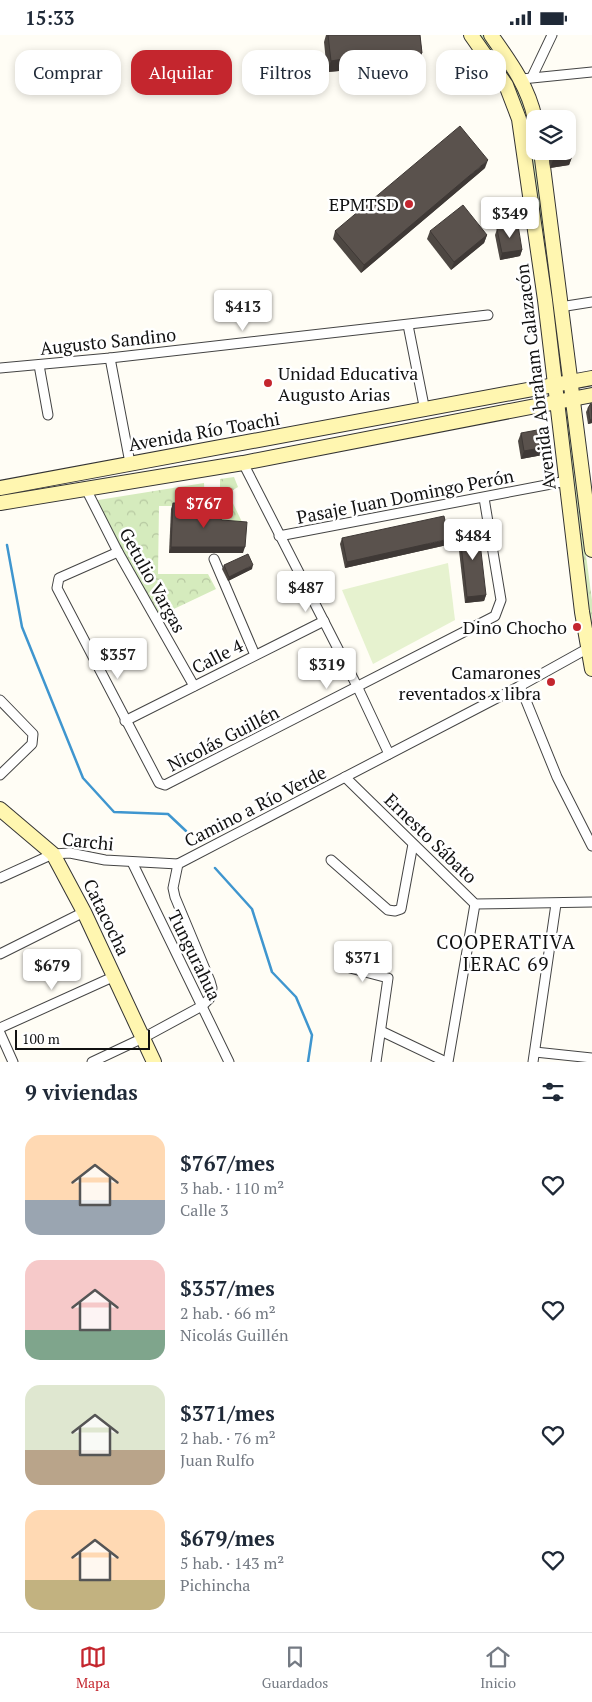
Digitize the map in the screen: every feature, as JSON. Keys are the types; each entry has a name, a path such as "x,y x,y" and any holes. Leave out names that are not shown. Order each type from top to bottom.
{"main road":[{"name":"Avenida Abraham Calazacón","path":"471,35 506,85 520,119 592,669"},
{"path":"491,35 527,78 533,110"},
{"name":"Avenida Abraham Calazacón","path":"542,160 592,550"},
{"name":"Avenida Río Toachi","path":"0,488 592,379"},
{"path":"0,503 243,463 592,395"},
{"name":"Catacocha","path":"0,809 53,854 84,912 154,1062"}],"street":[{"path":"527,78 552,35"},
{"path":"527,78 592,72"},
{"path":"560,307 592,302"},
{"name":"Augusto Sandino","path":"0,368 110,358 488,315"},
{"path":"408,325 425,411"},
{"path":"110,358 130,463"},
{"path":"39,365 48,415"},
{"path":"243,463 358,688 389,754"},
{"name":"Pasaje Juan Domingo Perón","path":"279,536 567,481"},
{"name":"Getulio Vargas","path":"86,489 118,552 194,686"},
{"name":"Nicolás Guillén","path":"118,552 59,578 57,588 159,783 165,785 358,688 495,616 501,600 484,498"},
{"path":"214,559 255,655"},
{"name":"Calle 4","path":"126,721 324,621"},
{"name":"Camino a Río Verde","path":"202,1006 210,998 212,988 172,888 178,864 520,686 590,647"},
{"path":"520,686 556,777 592,846"},
{"path":"0,700 33,734 32,744 0,775"},
{"name":"Ernesto Sábato","path":"345,777 475,904 592,902"},
{"path":"331,860 388,910 395,911 401,909 413,843"},
{"name":"Carchi","path":"0,878 53,854 70,853 105,860 178,864"},
{"name":"Tungurahua","path":"132,862 229,1062"},
{"path":"380,1031 447,1062 475,904"},
{"path":"533,1062 556,904"},
{"path":"0,954 84,912"},
{"path":"350,968 385,976 389,983 376,1062"},
{"path":"0,1028 115,976"},
{"path":"92,1062 143,1038 202,1006"},
{"path":"0,1033 13,1062"},
{"path":"535,1052 592,1059"}],"green space":[{"path":"479,35 485,35 495,50 489,50"},
{"path":"506,68 517,85 526,110 526,140 522,113 514,88 506,76"},
{"path":"529,160 535,160 537,169 564,373 560,374"},
{"path":"567,413 592,600 592,638 563,414"},
{"path":"234,477 238,487 228,493 243,524 220,522 220,479"},
{"path":"204,483 205,506 159,506 158,574 208,574 216,589 159,616 92,501"},
{"path":"448,563 455,620 373,664 342,590"}],"building":[{"path":"328,35 420,35 422,50 339,50 339,60 331,61"},
{"name":"EPMTSD","path":"460,126 488,160 364,265 335,231"},
{"name":"EPMTSD","path":"463,205 487,235 454,262 430,231"},
{"path":"518,225 522,250 502,253 497,229"},
{"path":"591,403 592,419 590,420 588,408"},
{"path":"548,428 551,446 524,451 521,433"},
{"path":"173,503 196,503 222,520 247,522 245,547 171,547"},
{"path":"444,516 449,539 347,562 342,538"},
{"path":"478,525 486,595 467,597 459,527"},
{"path":"248,554 253,565 229,577 224,565"}],"waterway":[{"path":"7,545 22,627 83,778 114,812 168,814 186,831"},
{"path":"215,868 252,909 272,972 296,997 312,1035 308,1062"}],"place":[{"name":"EPMTSD","path":"409,204"},
{"name":"Unidad Educativa Augusto Arias","path":"268,383"},
{"name":"Dino Chocho","path":"577,627"},
{"name":"Camarones reventados x libra","path":"551,682"}],"district":[{"name":"COOPERATIVA IERAC 69","path":"506,952"}]}
